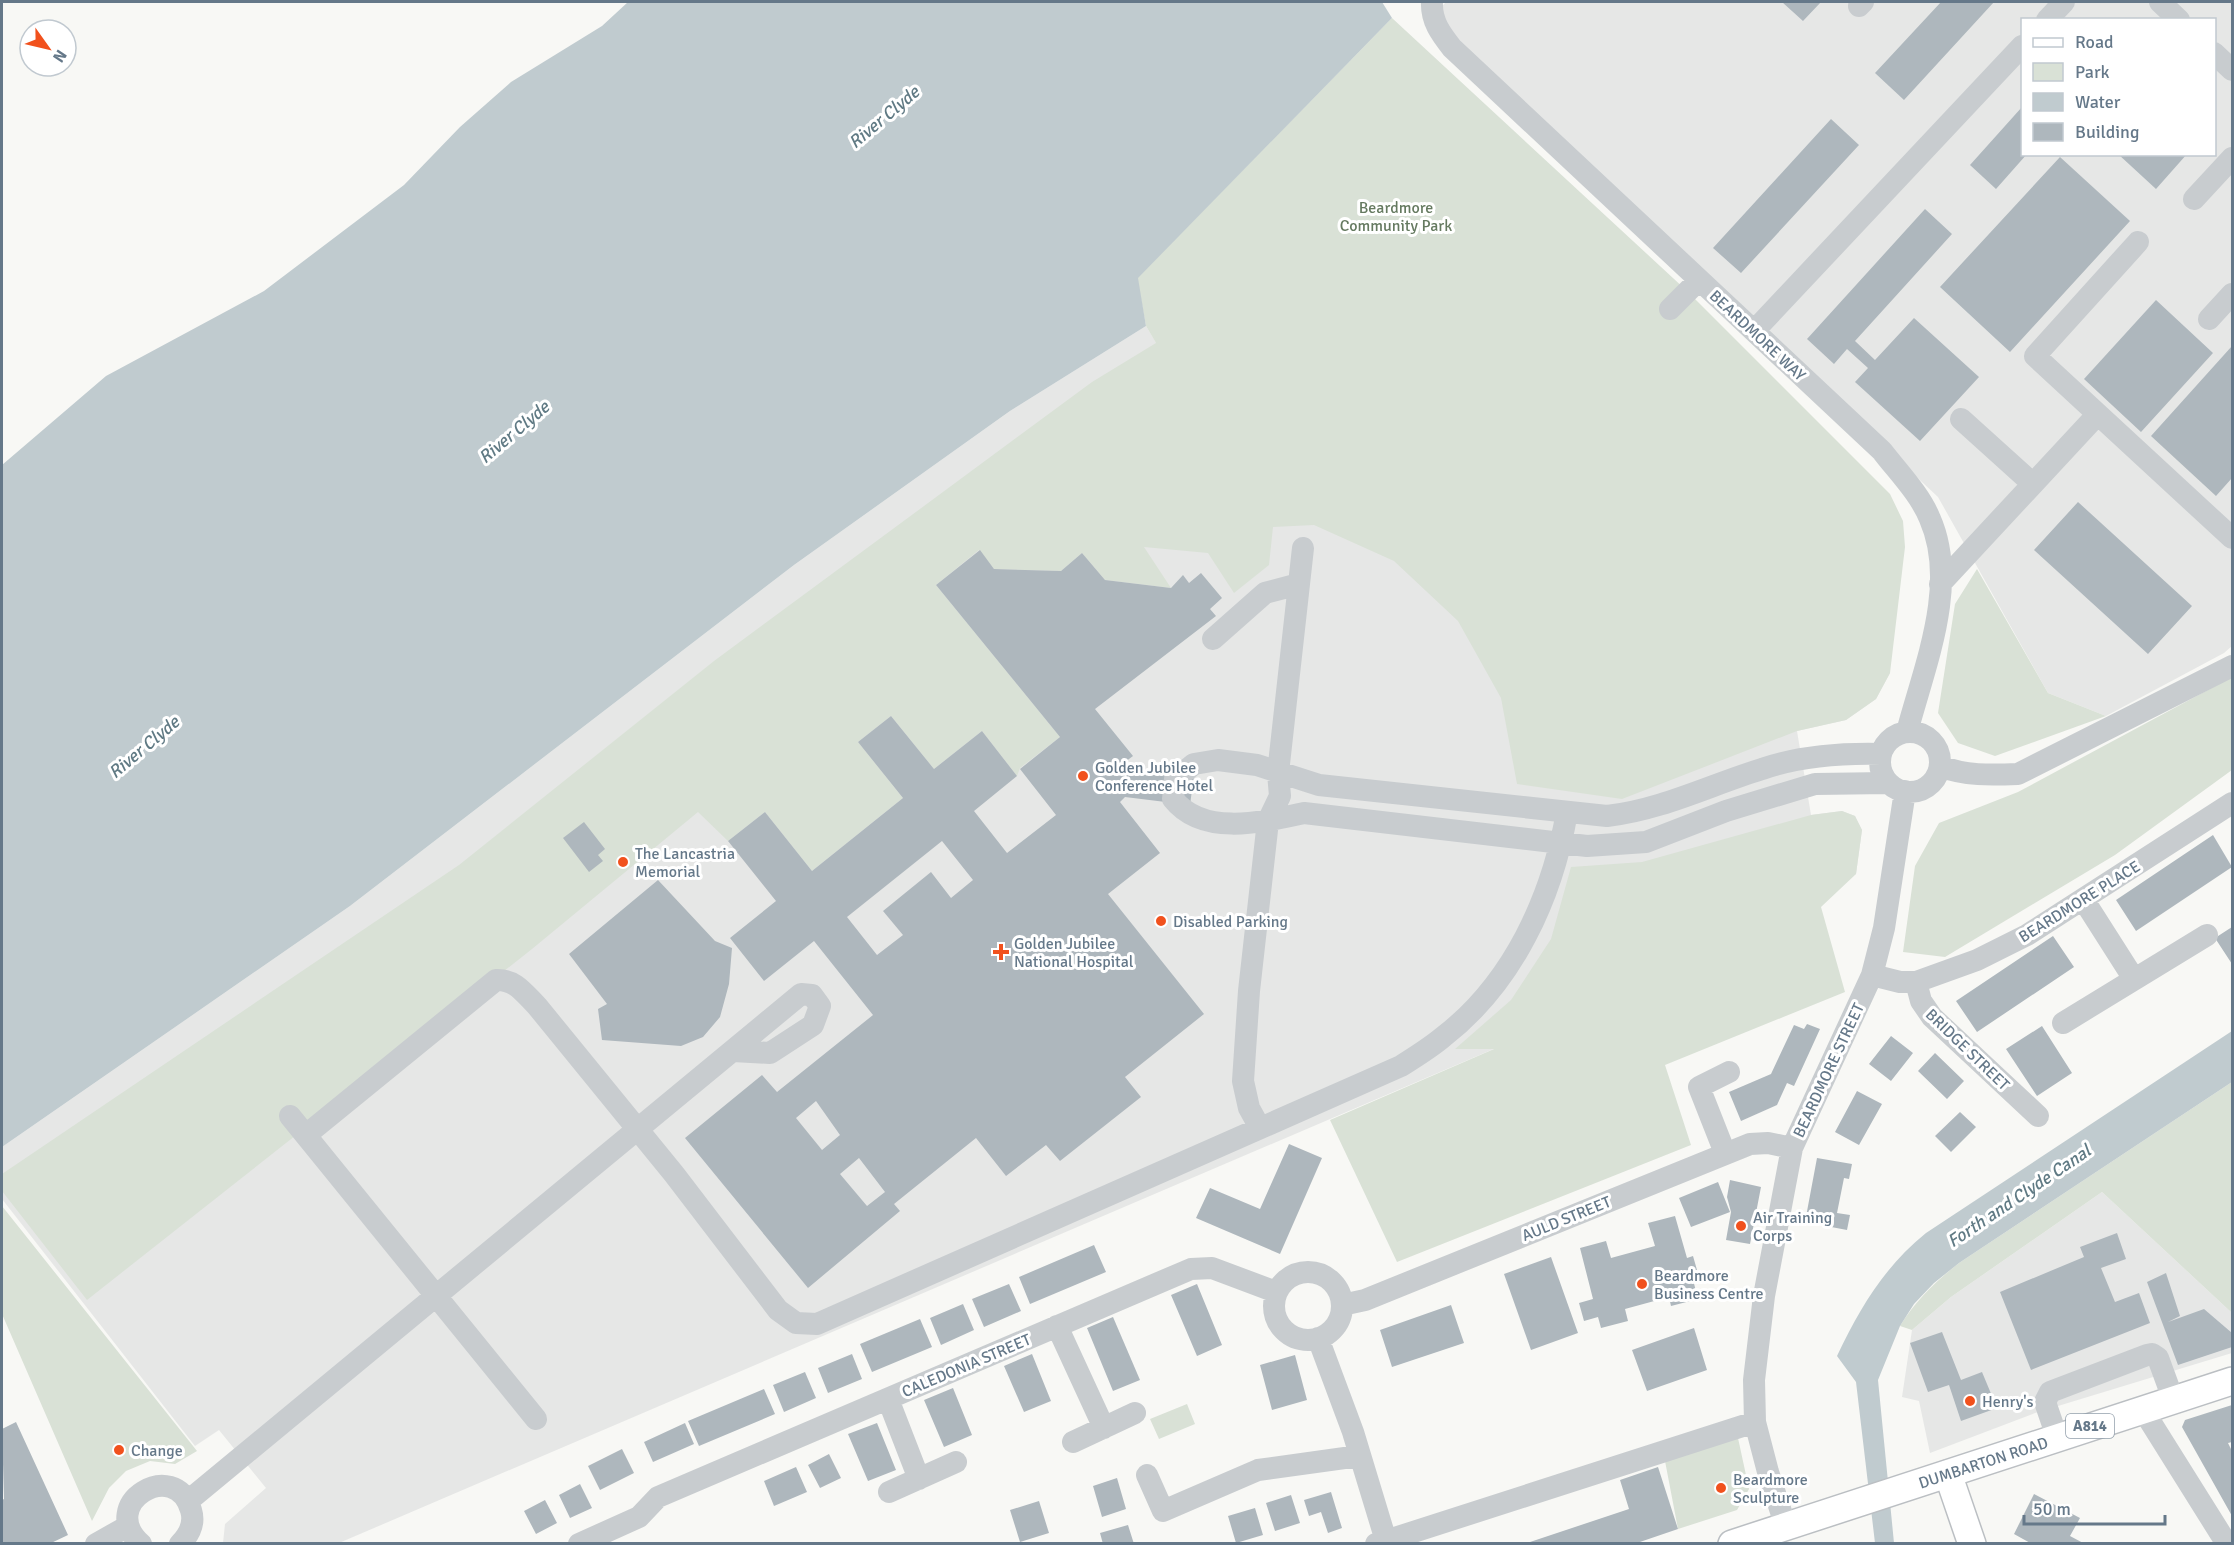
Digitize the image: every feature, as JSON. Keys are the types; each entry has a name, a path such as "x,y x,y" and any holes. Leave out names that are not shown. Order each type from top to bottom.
{"main road":[{"name":"DUMBARTON ROAD","path":"1732,1544 2232,1381"},
{"path":"1948,1474 1972,1544"}],"street":[{"name":"BEARDMORE WAY","path":"1432,2 1434,19 1439,32 1452,48 1882,451 1931,519 1940,559 1940,584 1932,640 1907,732"},
{"path":"2049,18 2064,2"},
{"path":"2160,2 2177,18"},
{"path":"1754,331 2021,47"},
{"path":"2194,199 2232,158"},
{"path":"2138,242 2035,356 2232,538"},
{"path":"1670,309 1699,280"},
{"path":"2209,319 2232,294"},
{"path":"1940,584 2097,415"},
{"path":"1960,418 2033,484"},
{"path":"1260,1128 1249,1108 1243,1081 1249,991 1268,821 1280,796 1278,773 1303,548"},
{"path":"1213,639 1265,593 1299,584"},
{"path":"1940,766 1953,771 1981,775 2019,774 2232,666"},
{"path":"1881,754 1849,753 1805,758 1764,768 1638,812 1607,816 1319,785 1257,765 1218,760 1194,764 1175,779 1173,799 1182,810 1198,819 1236,824 1268,821 1304,813 1587,846 1646,842 1726,811 1815,784 1924,788 1937,775 1940,766 1940,756 1932,741 1924,735 1907,732 1890,739 1881,754 1882,774 1897,787"},
{"name":"BEARDMORE STREET","path":"1786,1527 1767,1472 1755,1422 1754,1380 1764,1296 1792,1148 1872,975 1884,927 1889,890 1897,787"},
{"name":"BEARDMORE PLACE","path":"1916,982 1987,955 2027,935 2232,803"},
{"path":"306,1135 496,980 514,983 537,1006 639,1130 778,1310 795,1323 817,1324 1401,1066 1444,1037 1480,1002 1511,964 1532,926 1562,843 1567,812"},
{"path":"2083,899 2134,979"},
{"path":"2063,1023 2207,935"},
{"path":"1872,975 1900,982 1916,982"},
{"name":"BRIDGE STREET","path":"1916,982 1921,1001 1932,1017 2038,1116"},
{"path":"188,1501 733,1051"},
{"path":"1725,1153 1699,1087 1729,1072"},
{"path":"290,1116 536,1419"},
{"name":"AULD STREET","path":"1342,1305 1365,1300 1750,1144 1768,1143 1792,1148"},
{"name":"CALEDONIA STREET","path":"579,1544 639,1517 658,1497 1191,1269 1212,1268 1276,1292"},
{"path":"1315,1272 1334,1284 1342,1305 1335,1326 1318,1338 1296,1338 1279,1324 1274,1303 1276,1292 1292,1275 1315,1272"},
{"path":"1057,1326 1104,1428"},
{"path":"1318,1338 1359,1456 1383,1542 1755,1422"},
{"path":"2056,1437 2045,1402 2054,1389 2146,1355 2152,1354 2158,1358 2173,1400"},
{"path":"888,1399 919,1479"},
{"path":"2143,1410 2227,1544"},
{"path":"1073,1442 1136,1413"},
{"path":"1147,1475 1163,1511 1258,1470 1359,1456"},
{"path":"889,1492 956,1462"},
{"path":"96,1544 134,1535 128,1513 131,1503 148,1488 162,1485 177,1490 188,1501 193,1517 191,1527 180,1544"}],"shaded area":[{"path":"1446,2 2232,2 2232,646 2224,653 2106,716 2048,693 1938,497 1429,20"},
{"name":"Golden Jubilee National Hospital","path":"1146,326 1167,361 1890,673 1876,699 1846,720 1797,731 1811,815 1842,811 1855,816 1862,830 1856,874 1496,1048 339,1543 223,1543 225,1524 266,1488 219,1430 195,1446 2,1199 2,1147 350,906 794,565 1010,411"},
{"path":"2102,1192 2232,1313 2232,1353 2035,1413 1930,1453 1919,1401 1902,1397 1912,1330 1951,1297"}],"green space":[{"name":"Beardmore Community Park","path":"1392,18 1687,291 1890,494 1903,521 1905,547 1890,673 1876,699 1846,720 1797,731 1622,799 1517,784 1501,698 1458,621 1394,561 1314,525 1273,527 1269,565 1234,593 1208,553 1144,547 1171,588 1105,580 1082,553 1061,571 994,569 979,550 936,585 1060,737 1020,768 1017,776 982,731 934,769 891,716 858,742 903,798 812,871 765,812 728,841 698,812 532,949 87,1300 2,1191 2,1174 459,865 714,661 1092,382 1156,343 1146,326 1137,278"},
{"path":"1977,569 2048,693 2106,716 1995,756 1958,743 1938,713 1955,604"},
{"path":"2232,677 2232,770 2115,855 1945,957 1903,952 1915,866 1939,823 2018,792"},
{"path":"1842,811 1855,816 1862,830 1856,874 1821,907 1845,992 1665,1065 1691,1145 1397,1262 1330,1120 1494,1049 1455,1049 1511,1000 1551,939 1571,867 1642,862 1811,815"},
{"path":"2232,1082 2232,1313 2102,1192 1951,1297 1912,1330 1900,1326 1927,1292 1959,1263"},
{"path":"2,1206 197,1451 175,1464 150,1461 126,1471 109,1488 92,1521 2,1314"},
{"path":"1187,1404 1195,1424 1159,1439 1150,1419"},
{"path":"1738,1438 1749,1489 1737,1510 1678,1529 1665,1461"}],"water":[{"name":"River Clyde","path":"628,2 1382,2 1392,18 1138,278 1146,326 1010,411 794,565 350,906 2,1147 2,465 106,376 264,291 404,185 460,127 511,82 602,26"},
{"name":"Forth and Clyde Canal","path":"2232,1031 2232,1082 1959,1263 1934,1283 1914,1304 1900,1326 1878,1380 1894,1543 1875,1543 1856,1382 1837,1356 1874,1289 1911,1246 1926,1233"}],"building":[{"path":"1782,2 1821,2 1803,21"},
{"path":"1941,2 1994,2 1904,100 1875,73"},
{"path":"2021,108 2021,156 2025,156 1996,189 1970,165"},
{"path":"1831,119 1859,145 1741,273 1713,248"},
{"path":"2120,156 2185,156 2156,189"},
{"path":"2060,157 2130,221 2010,352 1940,287"},
{"path":"1925,209 1952,234 1855,341 1875,360 1914,318 1979,377 1920,441 1855,382 1868,368 1847,349 1834,364 1807,339"},
{"path":"2156,300 2213,353 2141,432 2084,379"},
{"path":"2232,346 2232,478 2216,496 2151,436"},
{"path":"2078,502 2192,606 2148,654 2034,550"},
{"path":"980,550 994,569 1061,571 1082,553 1105,580 1171,588 1183,575 1189,583 1201,573 1222,598 1210,609 1216,616 1095,709 1133,756 1125,762 1129,767 1194,775 1190,805 1125,797 1120,802 1160,853 1108,894 1204,1014 1125,1077 1141,1097 1060,1161 1046,1145 1006,1176 976,1138 894,1204 900,1211 808,1288 685,1138 762,1075 777,1092 873,1015 814,941 764,981 730,938 776,901 728,841 765,812 812,871 903,798 858,742 891,716 934,769 982,731 1017,776 974,811 1007,853 1056,815 1020,769 1060,737 936,585","holes":["942,841 973,880 951,898 931,872 883,911 903,935 877,955 847,917","816,1101 840,1135 822,1150 796,1118","859,1158 885,1192 867,1206 840,1174"]},
{"path":"584,822 605,849 598,855 603,861 589,872 563,838"},
{"path":"2213,835 2232,867 2136,931 2116,900"},
{"path":"658,880 715,941 732,948 729,984 720,1017 703,1037 681,1046 602,1040 598,1009 607,1004 569,954"},
{"path":"2232,927 2232,964 2215,938"},
{"path":"2053,936 2074,967 1977,1032 1956,1001"},
{"path":"1807,1024 1820,1029 1794,1086 1787,1083 1777,1105 1741,1121 1729,1092 1771,1074 1794,1025 1804,1029"},
{"path":"2042,1026 2072,1073 2037,1096 2006,1049"},
{"path":"1891,1036 1913,1053 1891,1081 1869,1064"},
{"path":"1935,1053 1964,1081 1947,1099 1918,1071"},
{"path":"1857,1091 1882,1104 1859,1145 1835,1132"},
{"path":"1960,1112 1976,1127 1951,1152 1935,1136"},
{"path":"1289,1144 1322,1158 1280,1254 1196,1218 1210,1188 1260,1209"},
{"path":"1817,1158 1852,1164 1849,1179 1844,1178 1837,1213 1850,1215 1847,1230 1805,1222"},
{"name":"Air Training Corps","path":"1730,1180 1761,1187 1750,1244 1726,1240 1731,1212 1727,1197"},
{"path":"1718,1182 1730,1212 1691,1227 1679,1198"},
{"name":"Beardmore Business Centre","path":"1675,1216 1687,1258 1693,1256 1697,1270 1691,1272 1698,1299 1671,1306 1669,1297 1625,1309 1628,1321 1601,1328 1598,1317 1584,1321 1579,1303 1593,1299 1580,1248 1606,1241 1611,1258 1655,1246 1648,1223"},
{"path":"2117,1233 2126,1259 2101,1268 2115,1302 2139,1293 2150,1323 2031,1370 2000,1292 2084,1257 2080,1247"},
{"path":"1094,1245 1106,1272 1030,1304 1019,1277"},
{"path":"1551,1257 1578,1333 1531,1350 1504,1274"},
{"path":"2166,1273 2180,1316 2168,1322 2204,1309 2232,1333 2232,1347 2178,1365 2147,1282"},
{"path":"1009,1284 1021,1311 984,1327 972,1299"},
{"path":"1197,1284 1222,1345 1197,1356 1171,1295"},
{"path":"963,1304 974,1330 941,1345 930,1318"},
{"path":"1451,1305 1464,1343 1392,1367 1380,1330"},
{"path":"1113,1317 1140,1380 1113,1391 1087,1328"},
{"path":"920,1319 932,1347 872,1372 860,1344"},
{"path":"1694,1328 1707,1370 1647,1391 1632,1350"},
{"path":"1942,1332 1961,1380 1982,1372 1997,1408 1961,1421 1949,1385 1928,1392 1910,1343"},
{"path":"852,1354 862,1379 828,1393 818,1368"},
{"path":"1032,1354 1051,1401 1024,1412 1004,1366"},
{"path":"1295,1355 1307,1400 1272,1410 1260,1365"},
{"path":"805,1372 816,1398 784,1412 773,1385"},
{"path":"953,1388 972,1435 944,1447 924,1400"},
{"path":"764,1389 775,1414 699,1446 688,1421"},
{"path":"2232,1405 2232,1442 2228,1443 2232,1451 2232,1516 2182,1427 2185,1420"},
{"path":"16,1422 68,1535 49,1544 2,1544 2,1500 4,1499 2,1429"},
{"path":"685,1423 694,1444 653,1462 644,1442"},
{"path":"877,1423 896,1470 868,1481 848,1434"},
{"path":"622,1449 634,1473 600,1490 588,1466"},
{"path":"829,1454 841,1478 820,1488 808,1465"},
{"path":"796,1467 807,1492 774,1506 764,1481"},
{"path":"1658,1467 1678,1529 1634,1544 1524,1544 1629,1509 1620,1480"},
{"path":"1117,1478 1126,1509 1102,1517 1093,1486"},
{"path":"580,1484 592,1508 570,1518 559,1495"},
{"path":"1331,1492 1342,1528 1328,1533 1321,1512 1309,1516 1304,1500"},
{"path":"2034,1494 2080,1518 2070,1536 2085,1544 2032,1544 2014,1534"},
{"path":"1291,1495 1300,1523 1275,1531 1266,1503"},
{"path":"545,1500 557,1523 536,1534 524,1511"},
{"path":"1039,1501 1049,1533 1020,1542 1010,1510"},
{"path":"1255,1508 1263,1535 1236,1543 1228,1516"},
{"path":"1128,1525 1134,1544 1103,1544 1100,1533"}],"place":[{"name":"Golden Jubilee Conference Hotel","path":"1083,776"},
{"name":"The Lancastria Memorial","path":"623,862"},
{"name":"Disabled Parking","path":"1161,921"},
{"name":"Golden Jubilee National Hospital","path":"1001,952"},
{"name":"Air Training Corps","path":"1741,1226"},
{"name":"Beardmore Business Centre","path":"1642,1284"},
{"name":"Henry's","path":"1970,1401"},
{"name":"Change","path":"119,1450"},
{"name":"Beardmore Sculpture","path":"1721,1488"}]}
